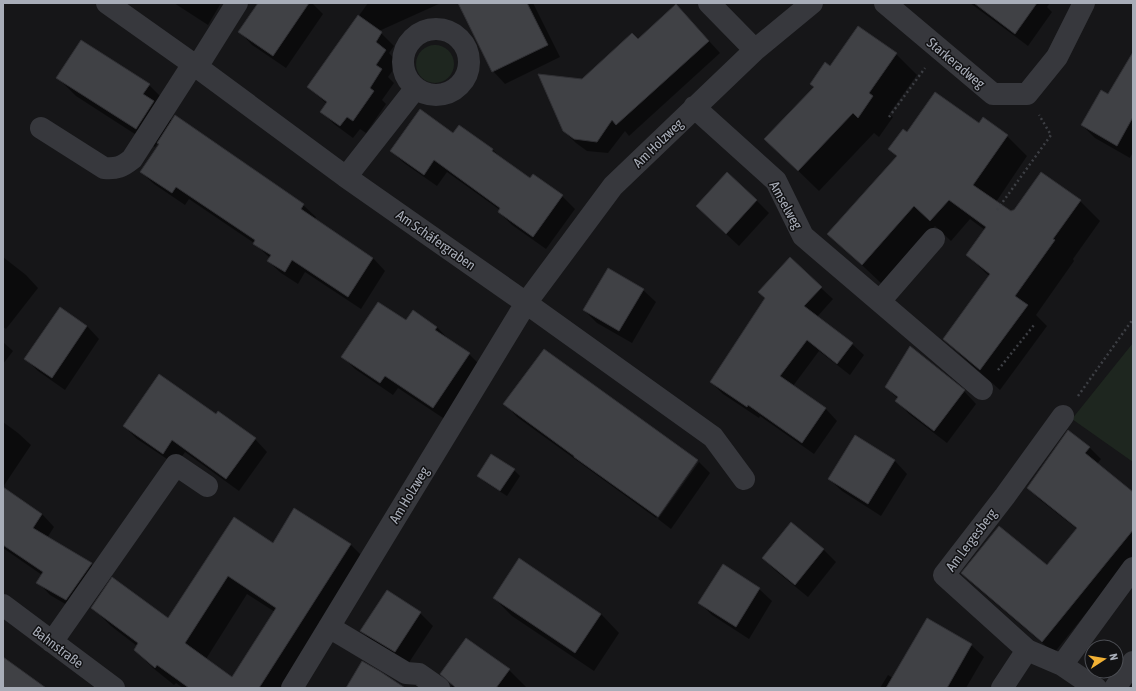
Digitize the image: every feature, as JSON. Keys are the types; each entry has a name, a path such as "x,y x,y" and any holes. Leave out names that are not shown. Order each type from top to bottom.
{"street":[{"name":"Am Schäfergraben","path":"107,3 346,177 526,303"},
{"path":"41,128 104,168 115,169 125,165 132,159 237,3"},
{"path":"709,3 755,50"},
{"name":"Am Holzweg","path":"292,688 526,303 612,186 755,50 812,3"},
{"name":"Starkeradweg","path":"885,3 993,94 1027,94"},
{"path":"1027,94 1057,57 1084,3"},
{"path":"346,177 415,89"},
{"name":"Amselweg","path":"694,107 776,181 803,236 982,389"},
{"path":"880,301 934,239"},
{"path":"526,303 713,437 744,479"},
{"name":"Am Lergesberg","path":"1063,416 944,575 1027,650 1062,665 1096,688"},
{"path":"52,642 176,465 207,486"},
{"path":"1062,665 1133,568"},
{"name":"Bahnstraße","path":"3,605 114,688"},
{"path":"330,627 406,673 419,674 439,688"},
{"path":"1002,688 1027,650"},
{"path":"1115,688 1133,662"}],"path":[{"path":"890,117 939,48"},
{"path":"997,210 1051,135 1027,94"},
{"path":"1063,416 1133,319"},
{"path":"982,389 1034,326"}],"shaded area":[{"path":"435,45 445,48 451,54 454,64 451,74 445,80 435,83 425,80 419,74 416,64 419,54 425,48"},
{"path":"1133,343 1133,462 1072,419"}],"building":[{"path":"258,3 309,3 273,56 238,32"},
{"path":"458,3 527,3 548,45 492,72"},
{"path":"974,3 1037,3 1015,34"},
{"path":"676,4 709,41 616,125 612,120 597,142 574,139 563,131 538,74 582,79 632,33 638,39"},
{"path":"358,15 382,32 376,42 386,50 376,65 382,69 370,88 374,91 353,121 347,117 340,126 320,112 327,102 307,87"},
{"path":"858,26 897,53 869,93 873,96 858,118 853,113 798,171 764,139 814,87 810,84 825,62 830,66"},
{"path":"81,40 150,84 143,94 154,101 136,129 56,78"},
{"path":"1133,52 1133,117 1117,146 1081,125 1101,90 1108,94"},
{"path":"935,92 979,123 983,117 1008,135 973,185 1011,211 1014,210 1041,172 1081,200 1053,239 1055,240 1015,296 1028,305 980,370 943,339 990,274 966,255 986,227 949,200 930,221 914,206 862,265 827,234 897,156 888,149 903,129 907,132"},
{"path":"420,109 453,133 459,125 530,178 533,174 563,195 533,237 498,212 500,208 434,160 424,175 390,151"},
{"path":"175,115 304,204 301,209 373,258 348,297 292,260 285,272 267,261 271,255 253,244 255,240 176,187 172,193 140,172 159,144 157,143"},
{"path":"727,172 757,200 726,234 696,206"},
{"path":"790,257 822,287 804,306 853,343 837,364 807,340 780,376 826,408 802,443 748,405 747,407 710,382 765,298 758,292"},
{"path":"608,268 644,289 619,331 583,310"},
{"path":"378,302 406,320 413,310 437,327 435,330 470,353 433,408 385,376 380,383 341,357"},
{"path":"60,307 87,326 52,378 24,359"},
{"path":"910,346 965,390 934,431 895,401 898,397 885,387"},
{"path":"544,349 698,460 658,517 503,404"},
{"path":"159,374 216,414 218,411 256,438 226,479 172,440 163,454 123,426"},
{"path":"1068,430 1090,447 1085,453 1133,492 1133,530 1042,642 961,573 999,526 1047,565 1077,528 1027,488"},
{"path":"855,435 895,460 868,504 828,479"},
{"path":"491,454 515,469 500,491 477,476"},
{"path":"3,487 42,514 33,528 92,563 66,600 36,583 43,572 3,545"},
{"path":"294,508 351,544 259,688 189,688 157,665 155,668 134,650 138,643 91,608 112,577 168,618 234,517 273,543","holes":["228,576 276,608 232,677 185,643"]},
{"path":"791,522 824,549 795,585 762,558"},
{"path":"519,558 601,614 575,653 493,598"},
{"path":"723,564 760,588 736,627 698,603"},
{"path":"387,590 421,612 395,652 360,631"},
{"path":"927,618 972,644 947,688 886,688"},
{"path":"466,638 510,669 496,688 456,688 440,674"},
{"path":"3,657 46,688 3,688"},
{"path":"362,661 381,672 405,688 346,688"}]}
